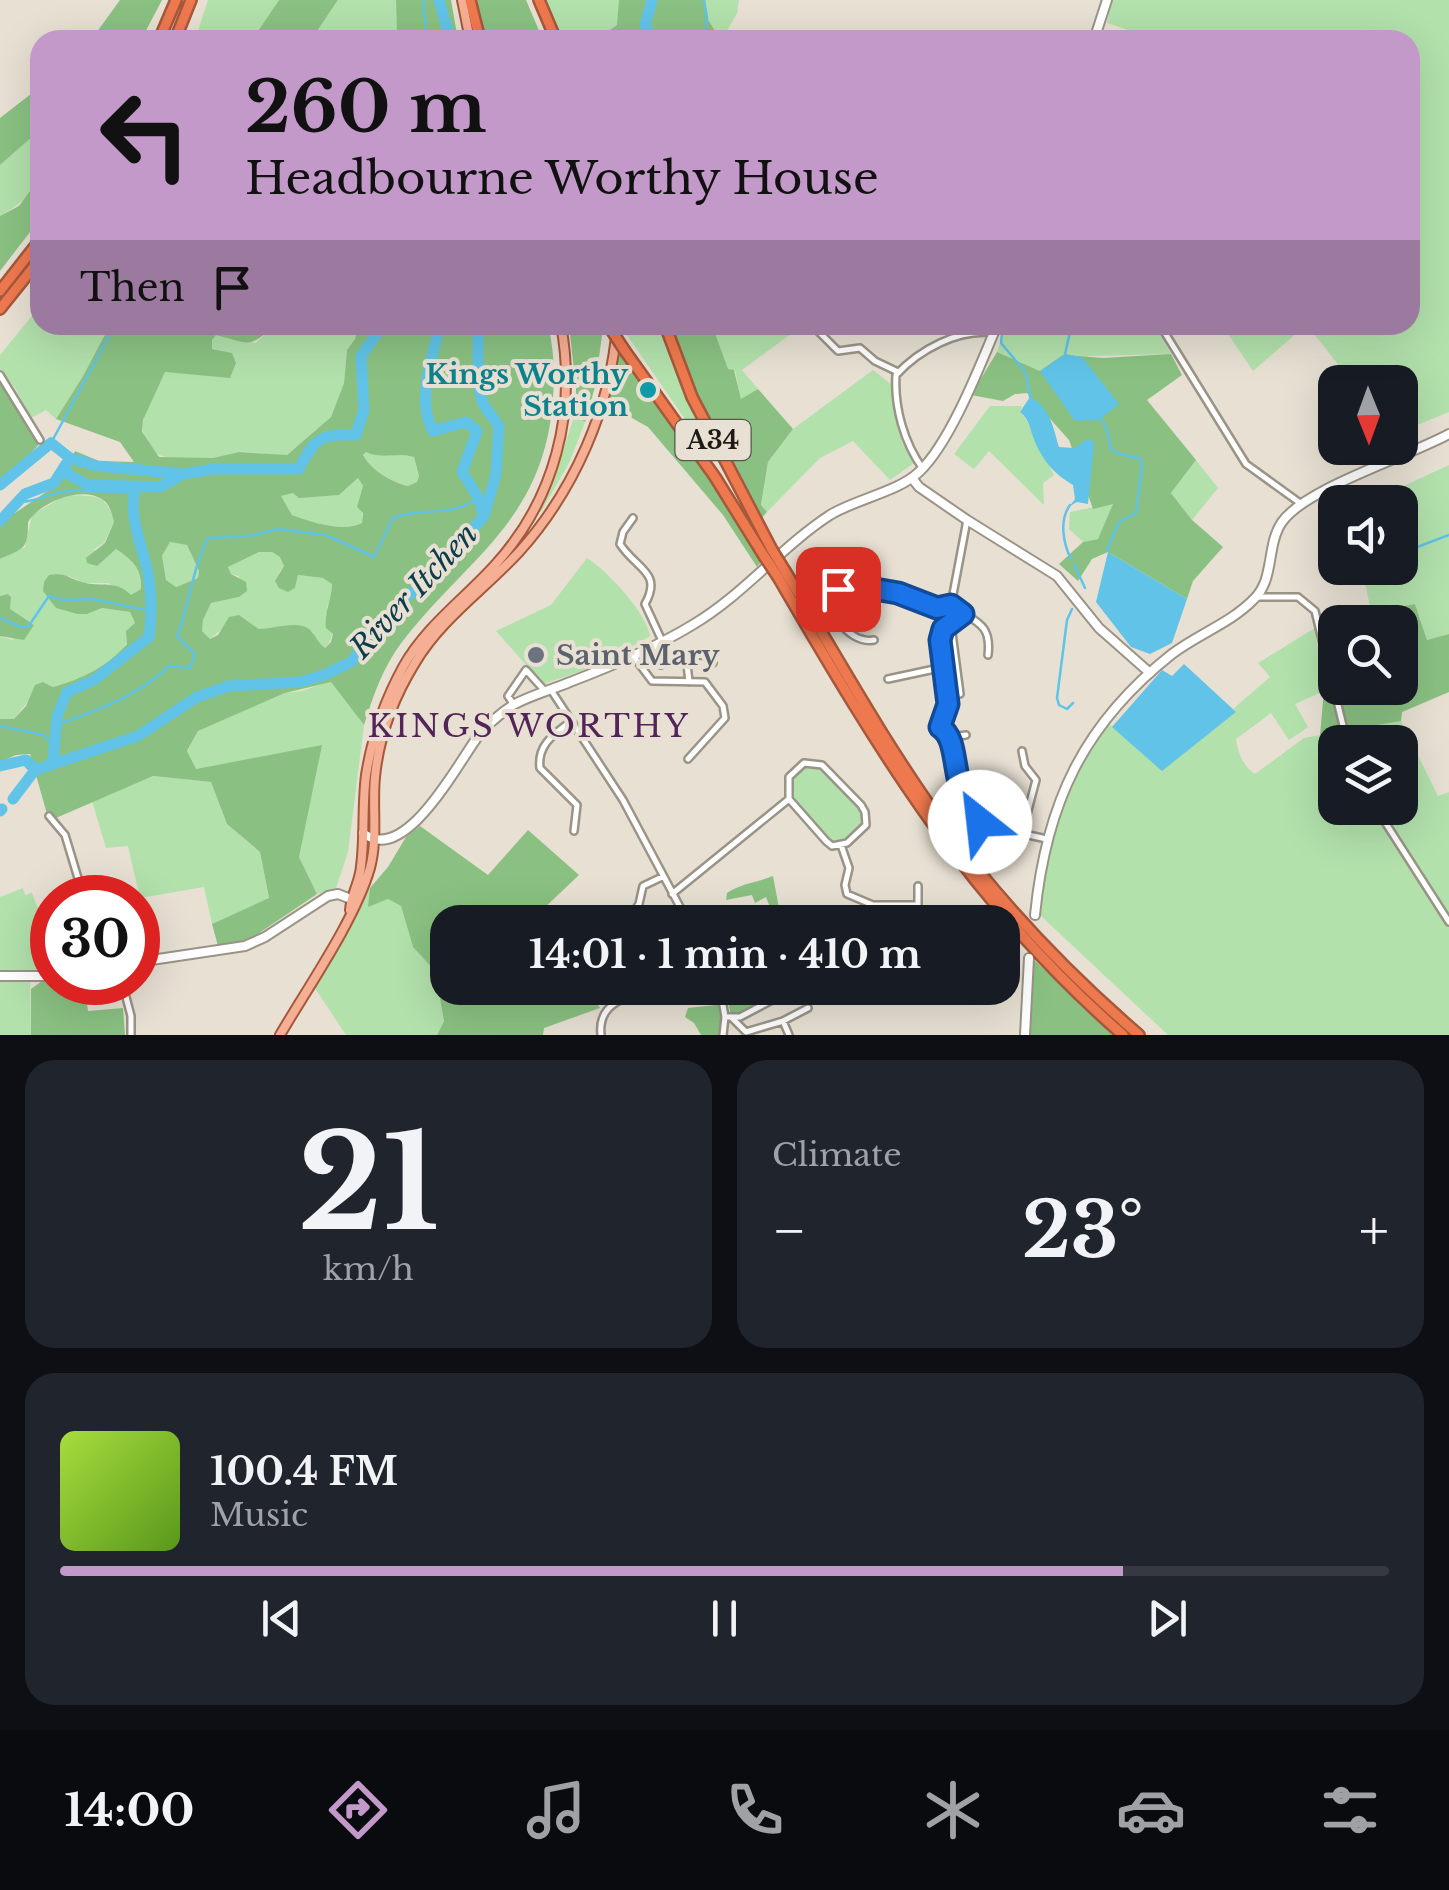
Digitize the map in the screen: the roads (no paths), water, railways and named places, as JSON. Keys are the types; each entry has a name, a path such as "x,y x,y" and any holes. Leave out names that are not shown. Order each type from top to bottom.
{"highway":[{"path":"162,30 176,0"},
{"path":"179,30 192,0"},
{"path":"470,0 478,30"},
{"path":"539,0 552,30"},
{"path":"0,291 30,253"},
{"path":"0,308 30,271"},
{"name":"A34","path":"615,335 768,553 902,766 964,853 1028,929 1139,1035"},
{"name":"A34","path":"670,335 692,397 768,553"},
{"name":"A34","path":"782,574 892,769 970,878 1050,968 1122,1035"}],"main road":[{"path":"462,0 468,30"},
{"path":"1097,30 1106,0"},
{"path":"354,900 362,864 366,776 382,712 400,672 427,632 496,564 535,508 553,467 566,412 562,335"},
{"path":"280,1035 369,869 375,839 378,756 399,692 436,633 519,551 558,502 591,434 615,335"},
{"path":"364,833 375,839 398,836 414,825 481,733 514,705 662,641 710,613 817,524 850,504 912,478 923,469 962,402 992,335"},
{"path":"1034,915 1046,839 1066,782 1086,744 1150,673 1256,598 1266,578 1278,528 1300,503 1449,434"},
{"path":"912,478 967,520 1058,576 1099,628 1150,673"},
{"path":"362,864 375,839"},
{"path":"160,959 246,946 328,896 338,894 354,900"},
{"path":"1024,1035 1029,958"},
{"path":"0,976 30,976"}],"street":[{"path":"822,335 838,351 860,348 898,372"},
{"path":"923,469 904,434 895,379 914,358 960,335"},
{"path":"1166,335 1246,464 1300,503"},
{"path":"0,374 40,440"},
{"path":"633,518 620,544 652,579 646,609 662,641"},
{"path":"951,605 967,520"},
{"path":"874,640 859,640 846,630 836,613 834,599 838,589 846,584 898,593 937,608 951,605 985,629 990,638 988,655"},
{"path":"1256,598 1298,597 1315,611 1343,725"},
{"path":"963,614 943,629 940,640 948,704 940,727 952,738 959,791 968,811 987,827 1046,839"},
{"path":"951,625 960,694"},
{"path":"686,655 689,682"},
{"path":"661,665 671,656 686,655 704,656 713,662"},
{"path":"633,656 652,681 705,682 723,706 725,718 688,759"},
{"path":"888,679 944,667"},
{"path":"514,705 508,696 526,670 548,690 623,800 678,905"},
{"path":"570,722 549,738 539,761 540,768 577,805 574,831"},
{"path":"952,738 966,735"},
{"path":"1022,751 1025,766 1036,780 1022,833"},
{"path":"816,762 829,770 866,816 866,824 858,835 832,846 789,799 787,783 798,766 816,762"},
{"path":"672,894 789,799"},
{"path":"49,816 65,835 77,875"},
{"path":"1387,825 1449,922"},
{"path":"841,845 849,868 844,884 847,894 880,906 918,904 918,886"},
{"path":"637,905 643,886 662,878"},
{"path":"128,1005 131,1035"},
{"path":"601,1035 600,1023 610,1005"},
{"path":"723,1035 728,1017 725,1005"},
{"path":"728,1017 740,1017 763,1005"},
{"path":"728,1017 746,1032 783,1021 808,1008"},
{"path":"783,1021 788,1035"}],"water":[{"path":"1065,354 1082,357 1119,404 1098,420 1075,421 1040,371"},
{"path":"1030,397 1046,412 1059,447 1074,448 1092,440 1088,504 1077,502 1070,506 1075,499 1073,485 1055,472 1038,449 1020,412"},
{"path":"1108,552 1187,599 1172,643 1150,654 1131,647 1096,602"},
{"path":"1184,664 1236,712 1162,771 1112,727 1162,670 1172,676"}],"waterway":[{"path":"423,0 426,30"},
{"name":"River Itchen","path":"439,0 447,30"},
{"path":"648,30 645,25 652,0"},
{"path":"704,0 705,30"},
{"path":"51,443 110,335"},
{"name":"River Itchen","path":"0,485 51,443 70,458 97,466 183,474 214,469 299,469 320,440 356,435 364,410 361,356 376,335"},
{"name":"River Itchen","path":"438,335 427,379 428,419 433,431 466,422 477,431 462,472 478,497 484,516"},
{"name":"River Itchen","path":"0,766 26,760 35,770 138,736 197,697 229,686 300,682 351,662 396,606 434,573 484,516 496,474 499,426 483,404 478,383 478,335"},
{"path":"1002,335 1001,343 1026,373 1030,397"},
{"path":"1065,354 1069,335"},
{"path":"1100,417 1112,450 1140,458 1142,466 1136,513 1119,522 1107,550"},
{"name":"River Itchen","path":"0,521 25,494 54,483 66,464"},
{"name":"River Itchen","path":"64,468 88,485 160,487 183,474"},
{"name":"River Itchen","path":"53,762 57,716 67,692 94,680 149,637 150,589 134,519 136,486"},
{"path":"21,502 68,491 133,493"},
{"path":"56,725 130,694 169,666 190,668 195,654 177,636 208,538 250,536 277,529 326,535 374,557 393,518 458,508 478,497"},
{"path":"1070,505 1063,532 1071,559"},
{"path":"1418,547 1449,535"},
{"path":"1074,564 1085,588"},
{"path":"0,618 28,627 49,596 153,608"},
{"path":"1072,609 1067,620 1057,698 1059,705 1067,709 1073,703"},
{"path":"0,726 44,735 53,746"},
{"path":"13,799 35,770"}],"place":[{"name":"Kings Worthy Station","path":"648,390"},
{"name":"Saint Mary","path":"536,655"}],"district":[{"name":"KINGS WORTHY","path":"529,726"}]}
